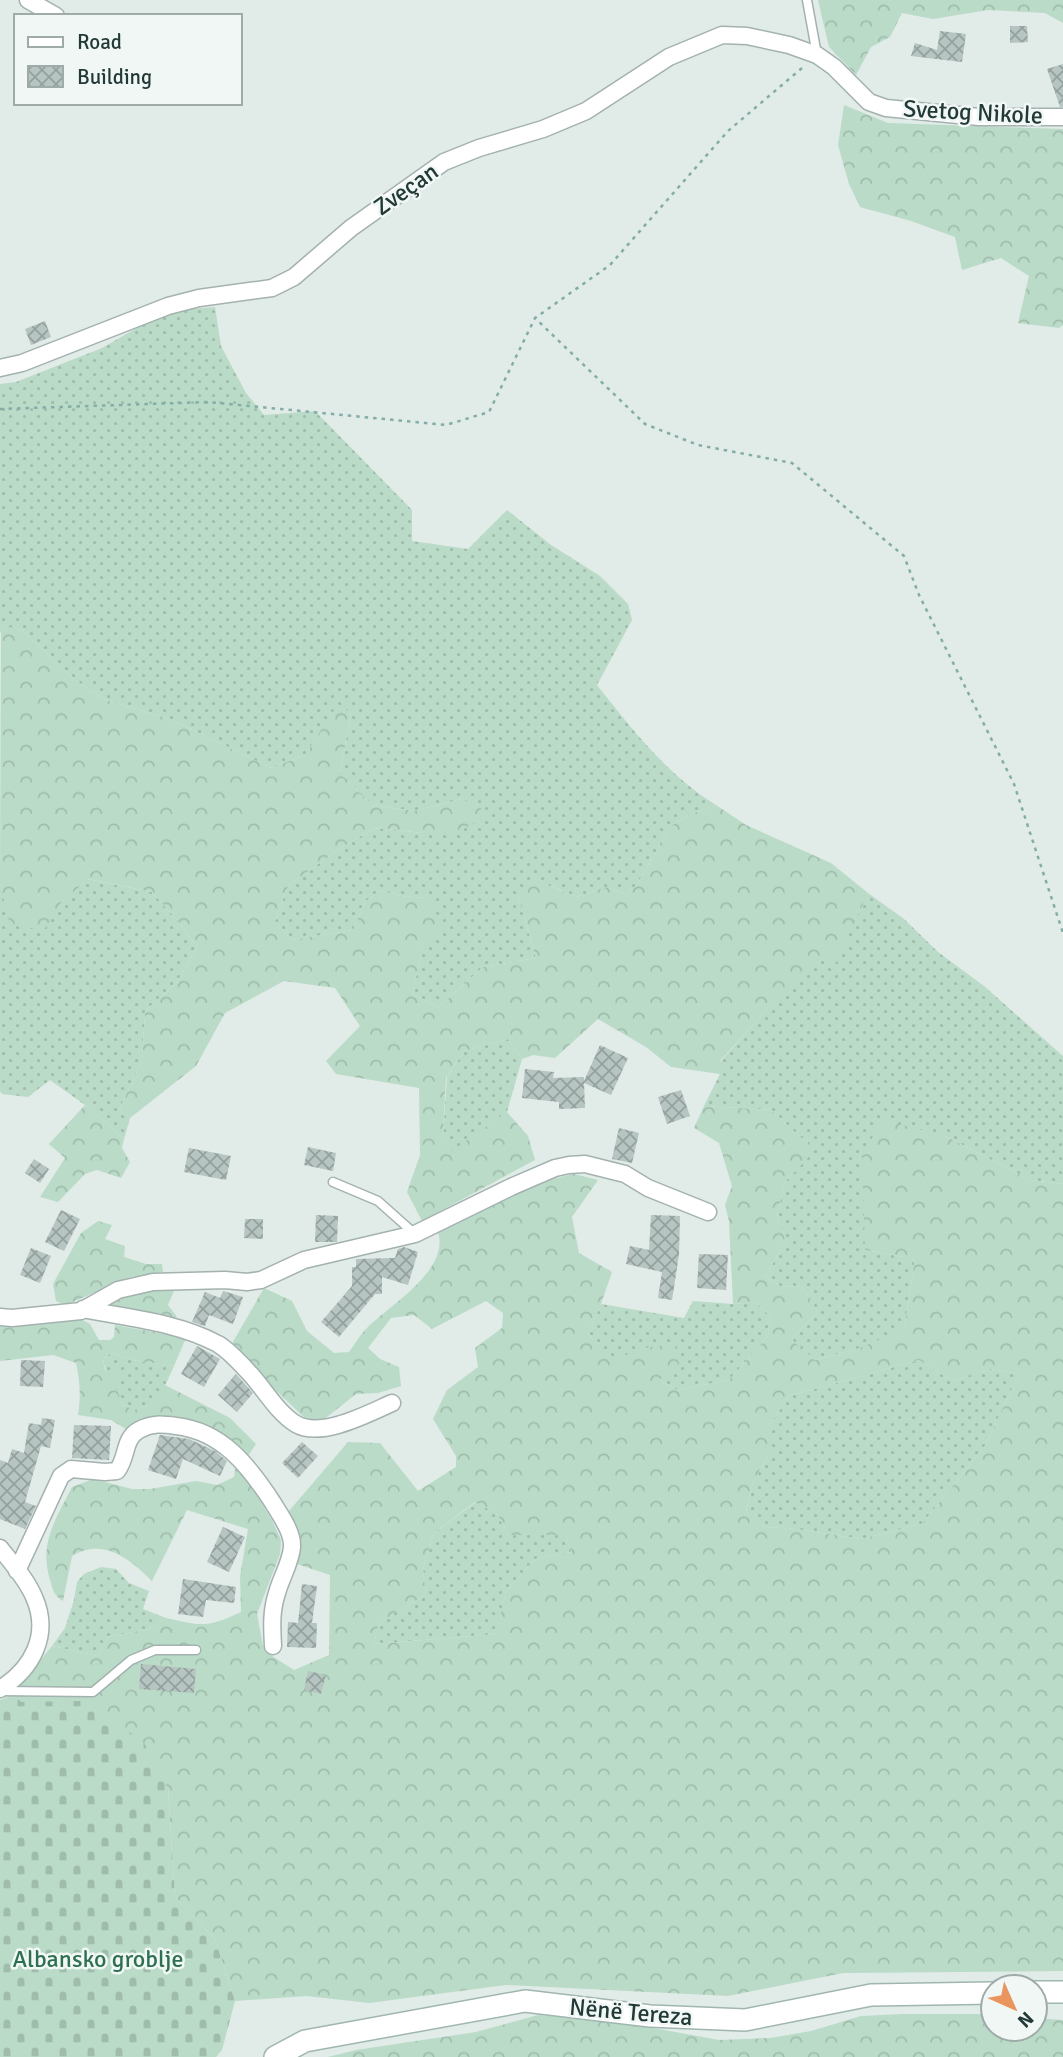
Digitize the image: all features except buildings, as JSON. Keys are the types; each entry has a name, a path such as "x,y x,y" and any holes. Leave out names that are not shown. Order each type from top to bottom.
{"main road":[{"name":"Nënë Tereza","path":"275,2057 304,2041 524,2001 650,2016 745,2020 871,1995 979,1993"}],"street":[{"path":"28,0 52,14"},
{"name":"Zveçan","path":"0,368 22,363 167,306 199,298 272,288 294,277 351,228 444,162 479,148 543,129 586,111 669,57 722,35 757,38 817,55"},
{"name":"Svetog Nikole","path":"817,55 834,67 869,102 886,108 979,117 1063,117"},
{"path":"83,1309 118,1290 153,1282 261,1280 304,1260 415,1234 511,1187 555,1168 569,1165 584,1164 625,1174 648,1188 708,1212"},
{"path":"0,1317 12,1318 83,1309 154,1322 201,1336 221,1346 248,1371 288,1418 308,1429 343,1423 393,1403"},
{"path":"17,1571 61,1476 71,1469 117,1471 131,1435 140,1429 157,1423 193,1428 228,1446 252,1471 284,1520 292,1545 271,1617 273,1646"},
{"path":"0,1548 34,1596 41,1636 27,1665 0,1690"}],"lane":[{"path":"807,0 817,55"},
{"path":"332,1182 378,1201 415,1234"},
{"path":"0,1690 93,1692 131,1660 155,1650 196,1650"}],"path":[{"path":"0,409 208,402 446,425 489,412 535,318 610,265 728,131 817,55"},
{"path":"535,318 645,424 698,445 792,463 904,556 919,595 1014,784 1063,933"}],"green space":[{"path":"818,0 1063,0 1063,23 1045,13 988,10 933,19 902,13 890,37 871,47 856,75 829,47"},
{"path":"844,105 888,123 1063,129 1063,325 1059,328 1018,323 1029,276 1001,258 962,270 955,237 860,207 849,184 838,145"},
{"path":"215,307 221,346 246,393 264,415 315,411 412,510 412,541 468,549 507,510 551,545 600,576 628,604 632,620 597,685 666,765 716,805 688,815 671,826 636,886 624,893 607,887 576,897 551,886 519,899 536,958 483,967 439,1007 412,994 423,949 427,898 401,896 380,890 365,902 353,930 291,940 275,921 288,886 336,851 374,828 423,833 462,799 414,811 372,805 340,773 351,713 338,705 305,755 271,768 170,719 106,700 72,678 22,630 2,626 0,634 0,384 16,382 102,348 156,317"},
{"path":"1,625 22,630 72,678 106,700 170,719 271,768 305,755 338,704 351,713 340,773 372,805 414,811 462,799 481,808 481,819 460,831 423,833 374,828 336,851 288,886 275,921 291,940 353,930 365,902 380,890 401,896 427,898 446,930 423,949 412,994 439,1007 483,967 536,958 519,899 532,878 576,897 607,887 624,893 636,886 671,826 688,815 716,805 746,825 831,863 868,893 836,963 822,959 795,979 720,1061 720,1074 671,1067 646,1047 598,1019 555,1058 533,1055 522,1059 508,1039 464,1051 446,1078 443,1137 452,1151 507,1112 528,1136 535,1160 422,1221 407,1192 420,1155 419,1088 336,1074 326,1061 360,1026 335,988 284,981 225,1013 196,1066 130,1118 119,1110 142,1061 145,1011 177,982 197,947 152,892 88,879 61,903 44,930 10,925 0,884"},
{"path":"87,879 152,892 197,947 177,982 145,1011 142,1061 119,1110 130,1118 124,1139 85,1105 50,1080 28,1097 2,1094 0,1091 0,884 61,903"},
{"path":"868,893 904,919 938,952 984,986 1063,1056 1063,1184 1030,1180 945,1136 865,1250 915,1259 904,1331 857,1349 815,1360 791,1339 818,1312 802,1287 780,1286 765,1276 786,1242 777,1215 785,1182 817,1147 800,1137 771,1110 704,1106 720,1074 720,1062 795,978 822,959 856,917"},
{"path":"508,1039 522,1059 507,1112 452,1152 443,1137 447,1077 464,1051"},
{"path":"85,1105 124,1139 122,1148 130,1162 121,1178 97,1170 85,1174 58,1202 40,1197 65,1158 49,1144"},
{"path":"704,1106 771,1110 800,1137 818,1147 785,1182 777,1215 786,1242 765,1276 780,1286 802,1287 818,1312 791,1339 815,1360 857,1349 904,1330 915,1259 865,1250 862,1156 882,1120 945,1136 1030,1180 1063,1184 1063,1971 843,1973 728,1996 506,1985 369,2003 307,1996 235,2001 215,1939 175,1897 168,1789 82,1702 22,1702 12,1695 52,1646 98,1656 108,1637 148,1629 166,1618 204,1624 241,1612 240,1576 248,1529 187,1510 152,1581 135,1565 115,1553 94,1549 83,1551 72,1556 63,1601 53,1589 46,1557 50,1533 72,1487 93,1479 132,1489 150,1489 196,1481 217,1485 234,1477 236,1463 272,1520 281,1540 280,1554 257,1614 263,1646 272,1656 294,1670 329,1655 330,1575 297,1564 300,1538 289,1511 348,1442 380,1443 418,1491 456,1467 456,1456 433,1419 447,1390 478,1367 475,1348 502,1328 503,1313 486,1301 432,1329 414,1315 391,1318 368,1348 380,1359 399,1367 401,1386 378,1393 356,1394 323,1420 308,1421 230,1347 264,1288 292,1301 307,1331 334,1353 349,1352 366,1329 427,1274 439,1246 438,1232 540,1182 574,1174 598,1180 572,1217 579,1253 612,1272 588,1334 613,1359 650,1347 675,1345 679,1364 659,1380 677,1390 729,1380 768,1336 770,1316 755,1302 733,1304 729,1221 725,1205 732,1186 719,1143 694,1128","holes":["919,1360 953,1381 990,1369 1019,1374 985,1446 922,1524 861,1539 765,1527 746,1511 752,1485 769,1453 769,1426 789,1396","475,1502 497,1514 509,1535 566,1535 571,1552 535,1559 506,1591 496,1634 374,1644 378,1626 394,1613 426,1595 423,1569 434,1533"]},
{"path":"98,1221 112,1225 105,1239 125,1246 124,1257 146,1264 162,1264 163,1272 130,1277 66,1305 56,1301 53,1284 81,1233"},
{"path":"176,1286 168,1305 177,1317 168,1321 109,1305 126,1294"},
{"path":"693,1301 733,1304 755,1302 770,1316 768,1336 729,1380 677,1390 659,1380 650,1347 613,1360 588,1334 601,1304 684,1318"},
{"path":"79,1318 90,1324 99,1340 110,1340 114,1337 115,1325 186,1338 174,1366 133,1360 111,1353 103,1359 105,1370 119,1374 116,1388 123,1405 135,1410 157,1401 165,1385 230,1418 256,1444 248,1456 225,1438 145,1422 126,1429 111,1420 78,1415 80,1389 76,1363 53,1355 0,1361 0,1326"},
{"path":"111,1353 133,1360 174,1366 158,1401 135,1410 123,1405 104,1365 103,1359"},
{"path":"919,1360 953,1381 990,1369 1019,1374 985,1446 922,1524 861,1539 765,1527 746,1512 752,1485 769,1453 769,1426 789,1396"},
{"path":"476,1502 497,1514 509,1535 566,1535 571,1552 535,1559 506,1591 497,1634 374,1644 378,1626 394,1613 426,1595 423,1569 434,1533"},
{"path":"101,1567 116,1569 129,1583 149,1591 143,1609 166,1618 148,1629 108,1637 98,1656 52,1646 65,1628 77,1582 84,1574"},
{"name":"Albansko groblje","path":"12,1695 22,1702 82,1701 143,1741 168,1789 175,1897 215,1939 235,2001 222,2050 216,2057 0,2057 0,1700"},
{"path":"979,2014 979,2043 1049,2043 1049,2019 1063,2020 1063,2057 328,2057 356,2050 476,2032 538,2015 615,2021 719,2040 770,2038 811,2031 861,2016"}]}
